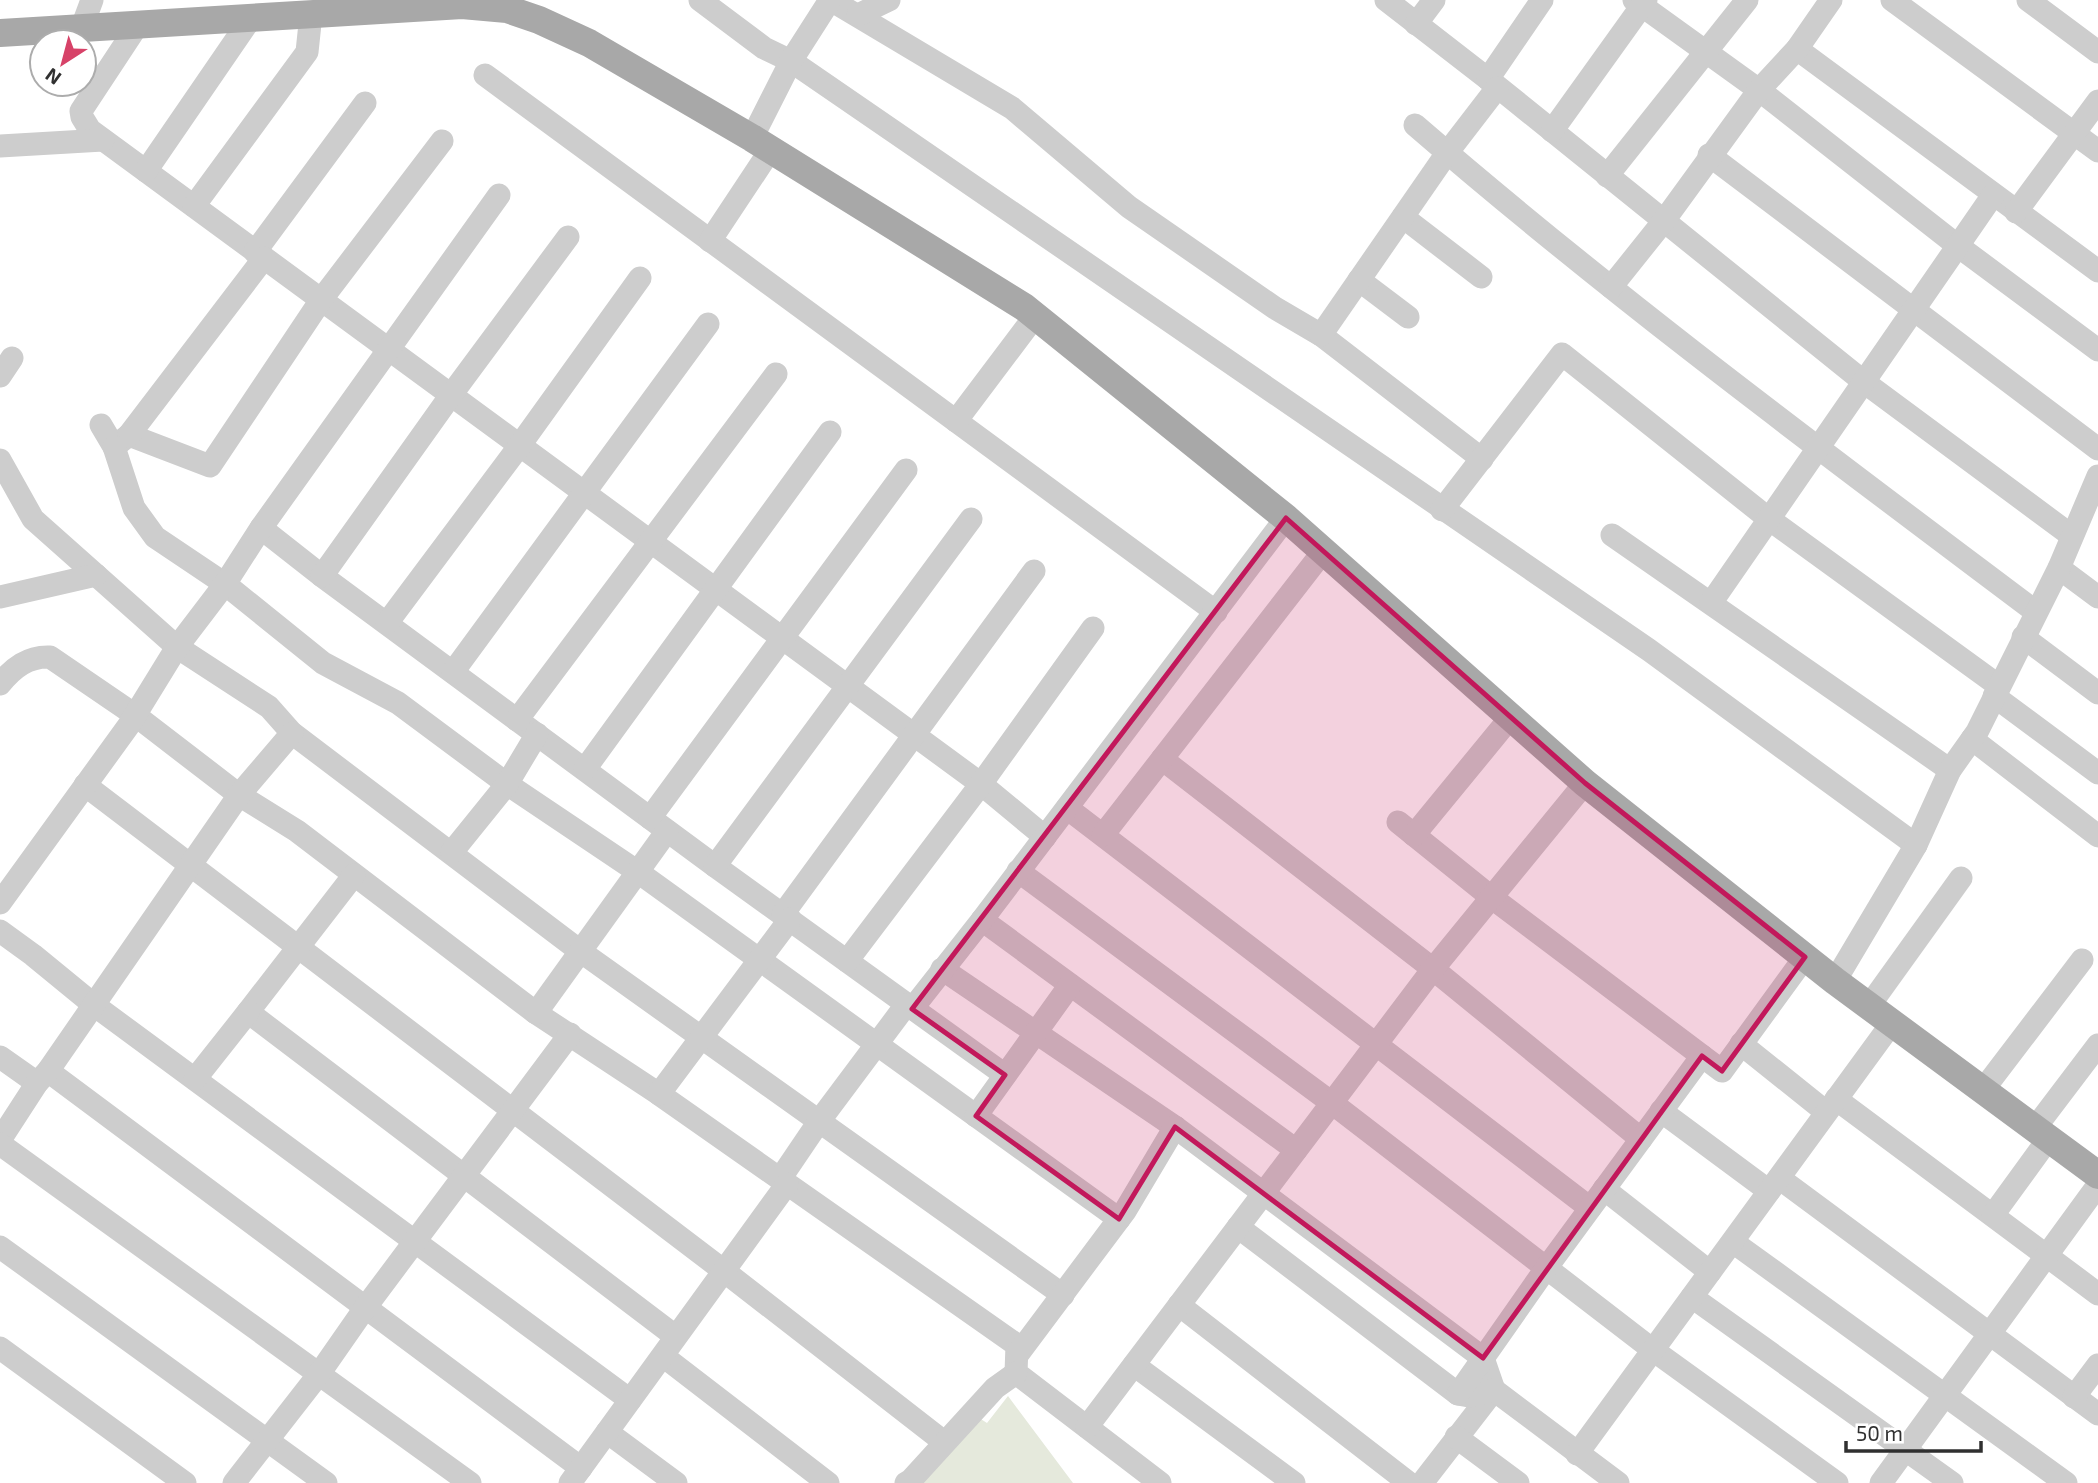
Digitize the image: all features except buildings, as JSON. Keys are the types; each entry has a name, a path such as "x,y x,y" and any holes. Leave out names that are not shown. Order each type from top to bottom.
{"main road":[{"path":"0,33 139,23 213,10 251,18 462,5 507,9 540,20 589,43 762,144 1035,316 1286,519 1585,783 1835,981 2098,1175"}],"street":[{"path":"82,27 92,0"},
{"path":"700,0 765,48 791,61 1648,650 1916,845"},
{"path":"710,241 762,144 791,61 830,0 1012,108 1129,207 1275,308 1321,335 1482,459"},
{"path":"858,15 889,0"},
{"path":"1386,0 1864,382 2072,536"},
{"path":"1416,24 1434,0"},
{"path":"1321,335 1447,153 1542,0"},
{"path":"1607,176 1747,0"},
{"path":"1611,287 1663,222 1709,155 1759,90 1797,49 1831,0"},
{"path":"1892,0 2098,150"},
{"path":"2028,0 2098,52"},
{"path":"1552,131 1641,2 2098,350"},
{"path":"194,206 307,52 311,14"},
{"path":"146,171 251,18"},
{"path":"139,23 81,111 90,130 915,735 981,784 1045,837"},
{"path":"1797,49 2098,271"},
{"path":"485,75 1216,612"},
{"path":"2016,212 2098,101"},
{"path":"365,103 259,255 122,441 134,508 155,537 225,584 323,663 398,703 507,784 638,872 1119,1219"},
{"path":"1415,125 1611,287 1818,448 2036,612"},
{"path":"0,145 103,140"},
{"path":"101,425 122,441 210,466 321,300 443,141"},
{"path":"1709,155 2098,449"},
{"path":"0,903 8,874 85,785 135,715 177,647 225,584 387,348 499,195"},
{"path":"1711,603 1993,195"},
{"path":"1403,217 1481,277"},
{"path":"322,576 568,237"},
{"path":"387,623 520,446 640,278"},
{"path":"1359,280 1408,317"},
{"path":"956,421 1035,316"},
{"path":"453,672 708,324"},
{"path":"1442,510 1562,355 1769,519 1997,691 2098,774"},
{"path":"0,358 12,358 0,376"},
{"path":"517,720 776,374"},
{"path":"585,769 830,432"},
{"path":"0,460 33,519 177,647 270,707 292,733 580,951 703,1036 1063,1295"},
{"path":"537,1013 638,872 659,825 781,638 906,470"},
{"path":"1835,981 1916,845 1950,770 1972,739 2059,568 2098,477"},
{"path":"715,866 971,519"},
{"path":"0,1057 42,1077 365,1308 575,1475 724,1271 820,1120 877,1044 982,920 1286,519"},
{"path":"261,528 659,825 1005,1076"},
{"path":"1612,536 1950,770"},
{"path":"1103,835 1322,553"},
{"path":"2059,568 2098,597"},
{"path":"659,1094 760,960 786,916 1034,571"},
{"path":"0,597 96,575"},
{"path":"847,961 981,784 1093,628"},
{"path":"2023,637 2098,693"},
{"path":"4,672 36,656 50,657 135,715 239,794 297,831 537,1013 659,1094 1017,1345 1017,1364 1087,1427 1160,1483"},
{"path":"1510,718 1406,828 1491,897 1721,1071 1805,957"},
{"path":"292,733 239,794 42,1077 0,1142 470,1483"},
{"path":"452,852 507,784 537,734"},
{"path":"1972,739 2098,836"},
{"path":"1162,759 1433,969 1641,1139"},
{"path":"1087,1427 1433,969 1585,783"},
{"path":"85,785 724,1271 944,1443"},
{"path":"1067,808 1590,1208"},
{"path":"1018,872 1332,1102 1653,1350 1837,1483"},
{"path":"195,1079 354,875"},
{"path":"1577,1454 1831,1105 1880,1014 1961,878"},
{"path":"982,920 1296,1150"},
{"path":"0,931 94,1005 630,1400"},
{"path":"1983,1090 2082,960"},
{"path":"942,969 1175,1127 1483,1359 1494,1390 1618,1483"},
{"path":"976,1116 1070,985"},
{"path":"248,1012 464,1178 669,1346 828,1483"},
{"path":"234,1483 319,1374 365,1308 570,1034"},
{"path":"1741,1044 1993,1215 2098,1294"},
{"path":"1993,1215 2098,1045"},
{"path":"1458,1394 1547,1267 1702,1056"},
{"path":"1661,1111 1774,1185 2098,1414"},
{"path":"906,1483 1017,1364 1119,1219 1175,1127"},
{"path":"1881,1483 2098,1185"},
{"path":"1604,1189 1710,1272"},
{"path":"1238,1227 1458,1394 1469,1396 1494,1390"},
{"path":"1733,1242 2066,1483"},
{"path":"0,1247 326,1483"},
{"path":"1692,1297 1952,1483"},
{"path":"1179,1305 1409,1483"},
{"path":"0,1348 185,1483"},
{"path":"1134,1365 1294,1483"},
{"path":"2074,1397 2098,1365"},
{"path":"1422,1483 1494,1390"},
{"path":"607,1432 676,1483"},
{"path":"1456,1437 1518,1483"}],"highlighted area":[{"path":"1286,518 1585,783 1805,957 1722,1071 1702,1056 1483,1358 1175,1127 1119,1219 976,1116 1005,1075 912,1009"}],"shaded area":[{"path":"1008,1396 1073,1483 920,1483 976,1416 987,1423"}]}
